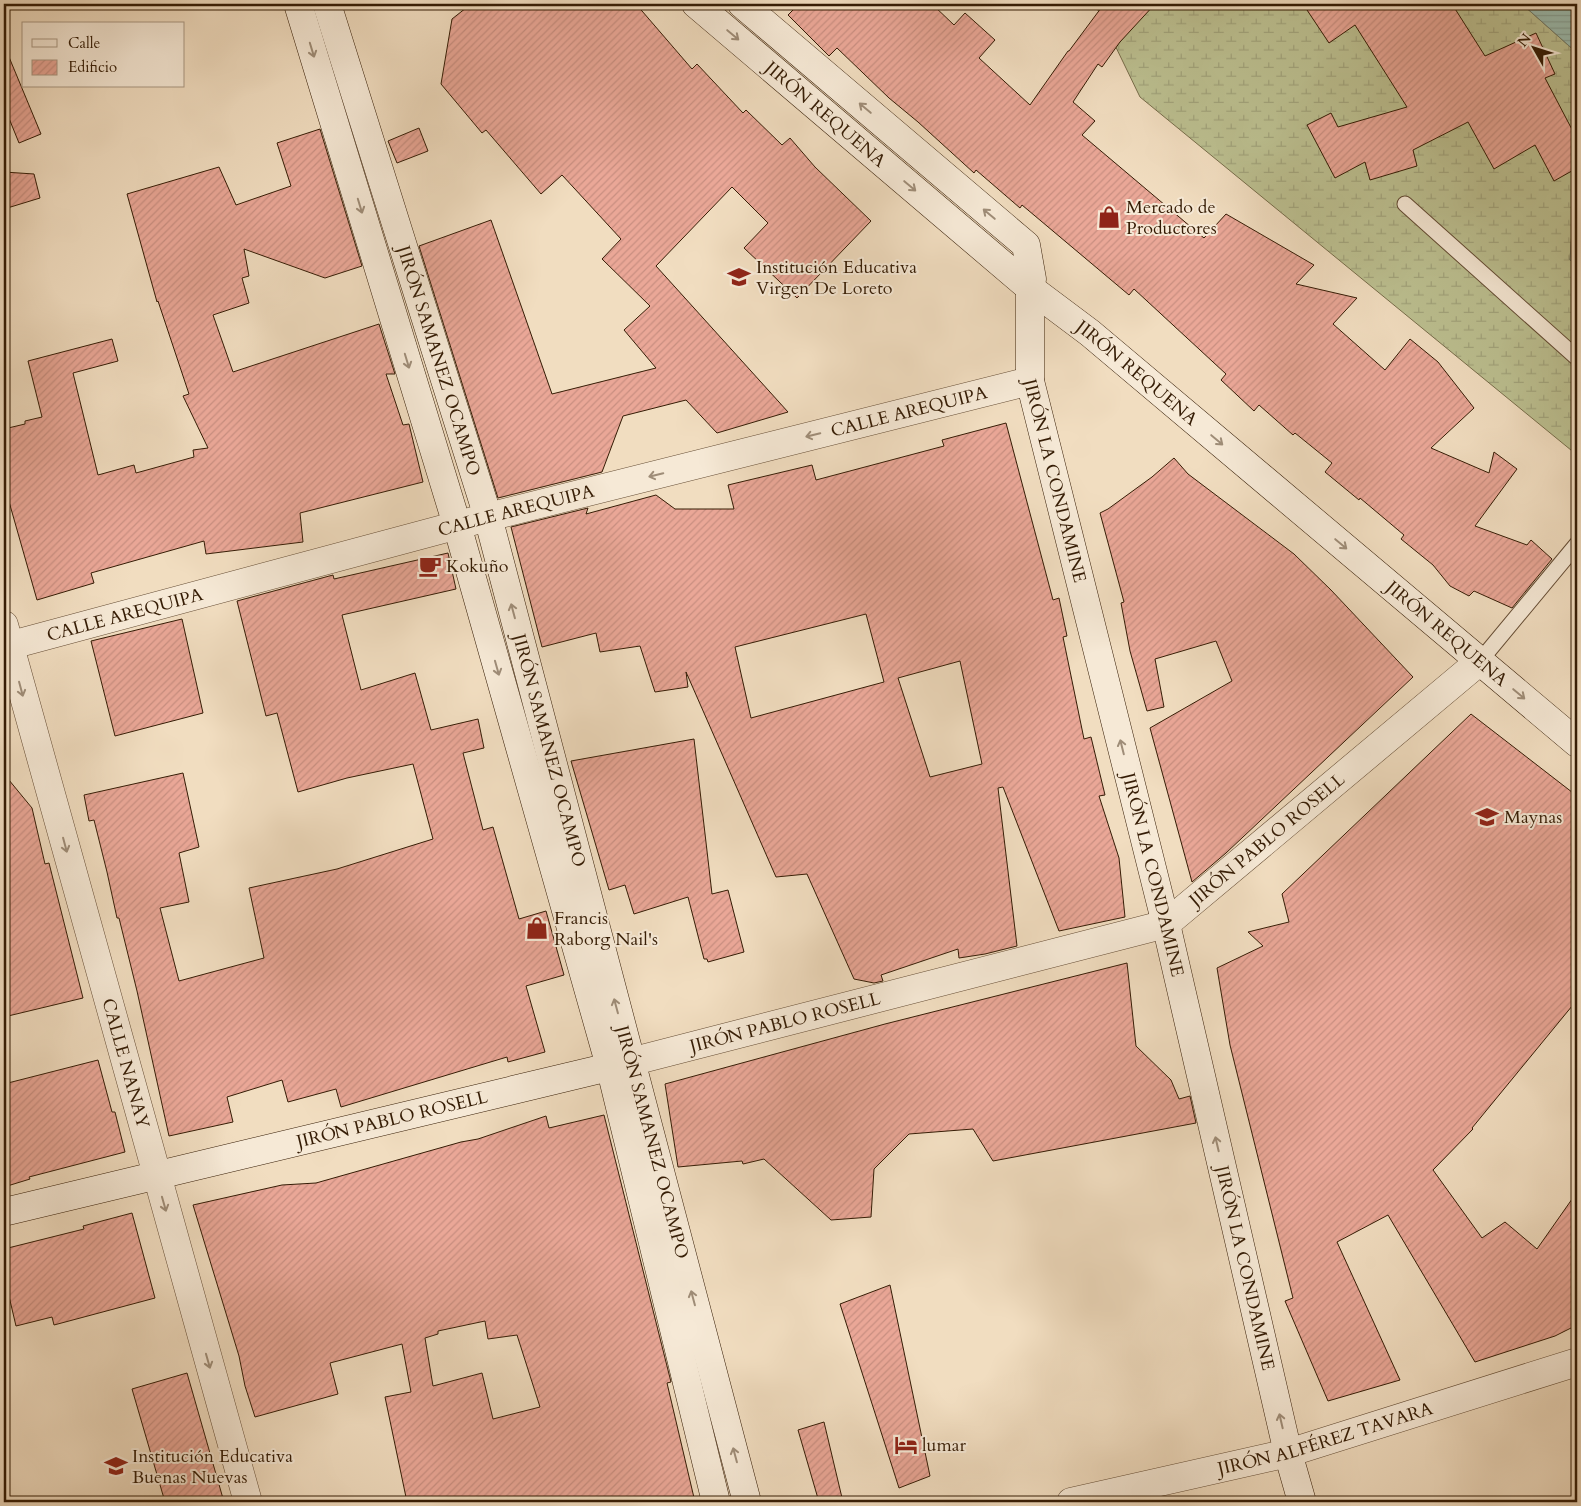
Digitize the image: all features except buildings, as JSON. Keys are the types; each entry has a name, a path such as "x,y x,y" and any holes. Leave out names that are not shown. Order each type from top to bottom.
{"street":[{"name":"JIRÓN SAMANEZ OCAMPO","path":"298,4 620,1064 747,1502"},
{"name":"JIRÓN SAMANEZ OCAMPO","path":"327,4 488,517 620,1064 716,1502"},
{"name":"JIRÓN REQUENA","path":"696,4 1030,288 1090,333 1577,743"},
{"name":"JIRÓN REQUENA","path":"742,4 1026,245"},
{"name":"JIRÓN LA CONDAMINE","path":"1026,245 1032,279 1030,288 1030,380 1166,924 1288,1452 1302,1502"},
{"name":"CALLE AREQUIPA","path":"6,640 1030,380"},
{"name":"CALLE NANAY","path":"6,640 248,1502"},
{"name":"JIRÓN PABLO ROSELL","path":"4,1212 620,1064 1166,924 1480,661"},
{"name":"JIRÓN ALFÉREZ TAVARA","path":"1071,1502 1288,1452 1577,1362"}],"lane":[{"path":"1404,204 1577,358"},
{"path":"1480,661 1577,544"}],"green space":[{"path":"1095,4 1522,4 1577,53 1577,157 1570,260 1577,267 1577,455 1140,97"}],"shaded area":[{"path":"1522,4 1577,4 1577,53"},
{"path":"1577,157 1577,267 1570,260"}],"place":[{"name":"Mercado de Productores","path":"1109,217"},
{"name":"Institución Educativa Virgen De Loreto","path":"739,277"},
{"name":"Kokuño","path":"430,566"},
{"name":"Maynas","path":"1487,817"},
{"name":"Francis Raborg Nail's","path":"537,928"},
{"name":"lumar","path":"906,1445"},
{"name":"Institución Educativa Buenas Nuevas","path":"116,1466"}]}
